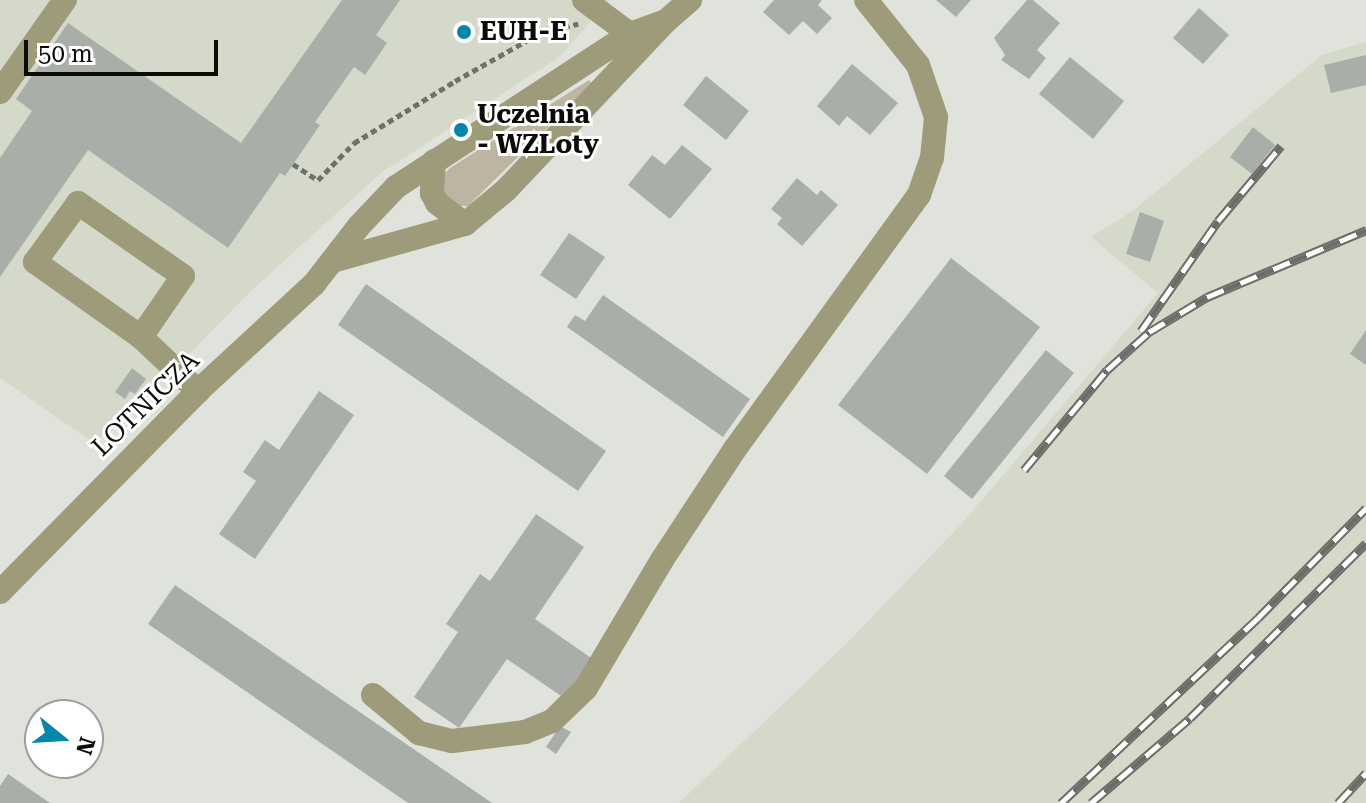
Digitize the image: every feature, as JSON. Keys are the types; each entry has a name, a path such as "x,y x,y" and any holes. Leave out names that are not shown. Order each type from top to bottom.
{"street":[{"path":"0,92 65,0"},
{"path":"584,0 630,34"},
{"path":"434,161 432,193 437,203 465,224 506,190 666,21 690,0"},
{"path":"373,695 419,733 452,741 525,732 552,721 586,688 735,449 919,195 932,158 936,117 918,65 866,0"},
{"name":"LOTNICZA","path":"0,592 198,391 336,260 359,226 396,187 630,34 666,21"},
{"path":"141,337 183,276 78,203 35,262 141,337 198,391"},
{"name":"LOTNICZA","path":"336,260 465,224"}],"path":[{"path":"293,164 318,180 354,143 544,31 610,17"}],"shaded area":[{"path":"0,0 610,0 559,57 381,173 252,290 148,396 94,443 0,378"},
{"path":"1366,42 1366,803 679,803 850,640 964,521 1158,293 1091,237 1134,210 1322,55"},
{"path":"589,80 592,84 468,206 459,206 443,197 443,175 450,168"}],"building":[{"path":"342,0 400,0 376,35 387,43 365,75 354,67 315,122 320,125 285,176 280,173 228,248 88,150 0,277 0,158 32,111 16,99 68,23 241,143"},
{"path":"774,0 822,0 818,5 832,18 817,34 803,21 789,35 763,12"},
{"path":"936,0 971,0 956,17"},
{"path":"1027,0 1033,0 1060,23 1037,50 1046,58 1029,79 1001,60 1005,55 994,38"},
{"path":"1199,8 1229,35 1203,64 1173,38"},
{"path":"1366,55 1366,85 1331,93 1324,65"},
{"path":"1070,57 1124,101 1093,139 1039,94"},
{"path":"852,64 898,103 870,135 847,116 839,126 817,106"},
{"path":"706,76 749,111 726,140 683,105"},
{"path":"1253,127 1275,145 1252,174 1230,157"},
{"path":"682,145 712,169 670,219 628,185 652,155 665,165"},
{"path":"797,178 817,195 821,190 838,205 802,246 777,224 782,218 771,209"},
{"path":"1140,212 1164,221 1150,262 1126,254"},
{"path":"569,233 605,257 576,299 540,275"},
{"path":"951,258 1040,327 927,474 838,405"},
{"path":"366,284 606,451 578,491 338,325"},
{"path":"603,295 750,399 723,437 567,327 575,315 585,321"},
{"path":"1366,330 1366,365 1350,354"},
{"path":"1046,350 1074,373 972,499 944,476"},
{"path":"132,368 146,379 135,394 130,391 125,399 115,392"},
{"path":"319,391 354,415 255,559 219,534 256,481 243,472 265,440 279,450"},
{"path":"536,514 584,547 535,619 597,662 570,702 507,659 459,728 414,697 458,632 446,624 480,574 490,581"},
{"path":"175,585 492,803 408,803 148,624"},
{"path":"560,726 571,732 556,754 546,747"},
{"path":"8,774 50,803 0,803 0,786"}],"railway":[{"path":"1141,331 1218,221 1281,146"},
{"path":"1024,470 1107,370 1149,332 1207,297 1366,230"},
{"path":"1061,803 1258,618 1366,508"},
{"path":"1091,803 1190,718 1366,543"},
{"path":"1338,803 1366,773"}],"place":[{"name":"EUH-E","path":"464,32"},
{"name":"Uczelnia - WZLoty","path":"461,130"}]}
